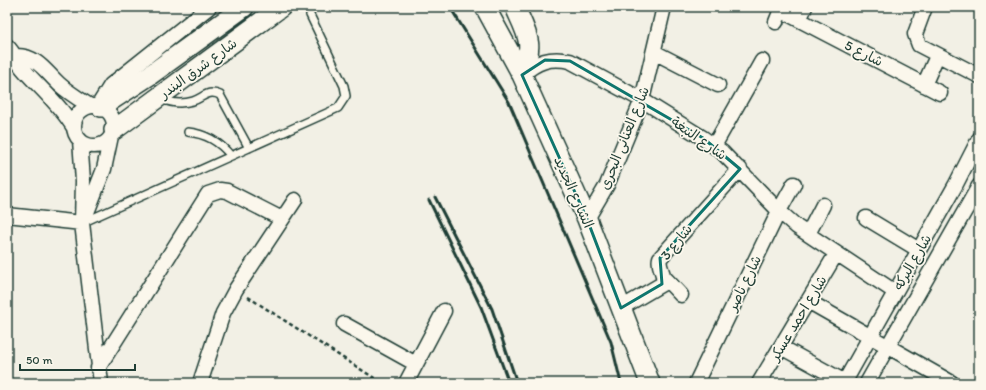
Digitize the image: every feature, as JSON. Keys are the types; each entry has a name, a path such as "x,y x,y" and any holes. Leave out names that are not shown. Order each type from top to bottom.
{"street":[{"path":"101,383 98,368 82,223 84,181 74,121 78,114 96,106 111,85 209,7"},
{"name":"شارع شرق البندر","path":"96,106 150,75 244,7"},
{"name":"شارع شرق البندر","path":"112,133 281,7"},
{"name":"الشارع الجديد","path":"485,7 521,74 587,219 650,383"},
{"path":"515,7 530,41 528,58 521,74"},
{"name":"شارع العنانى البحرى","path":"587,219 607,185 642,100 664,7"},
{"path":"786,16 805,7"},
{"path":"925,7 915,34 916,42 922,48 979,76"},
{"name":"شارع 5","path":"786,16 940,93"},
{"path":"12,51 36,61 60,85 112,116 112,133 99,185 82,223"},
{"path":"12,51 24,71 59,107 77,134 93,146 106,141 112,133"},
{"path":"654,52 718,85"},
{"path":"924,85 937,56"},
{"name":"شارع النبغة","path":"521,74 533,65 545,60 558,59 570,61 642,100 714,146 740,169 779,211 836,254 895,292"},
{"path":"714,146 762,61"},
{"name":"شارع البركه","path":"844,383 955,186 979,139"},
{"name":"شارع 3","path":"621,308 660,286 664,277 659,264 662,255 740,169"},
{"name":"شارع ناصر","path":"696,383 779,211 794,184"},
{"name":"شارع البركه","path":"867,383 979,186"},
{"path":"98,368 208,194 220,190 227,191 282,220"},
{"path":"200,383 223,313 236,289 295,200"},
{"path":"808,234 823,205"},
{"path":"7,215 82,223"},
{"path":"866,218 919,250"},
{"name":"شارع احمد عسكر","path":"759,383 836,254"},
{"path":"664,277 681,295"},
{"path":"808,301 870,338 952,383"},
{"path":"406,383 444,311"},
{"path":"344,324 416,364"},
{"path":"781,347 844,383"}],"lane":[{"path":"82,223 338,108 346,96 344,86 310,15"},
{"path":"157,98 170,102 184,103 194,101 208,93 216,93 222,98 249,148"},
{"path":"188,132 209,137 217,142 231,156"}],"path":[{"path":"236,289 382,383"}],"highlighted area":[{"path":"545,60 570,61 703,138 740,169 660,258 662,284 621,308 587,219 522,75"}],"railway":[{"path":"450,7 509,102 611,342 621,383"},
{"path":"435,197 492,309 517,383"},
{"path":"429,200 481,307 509,383"}]}
